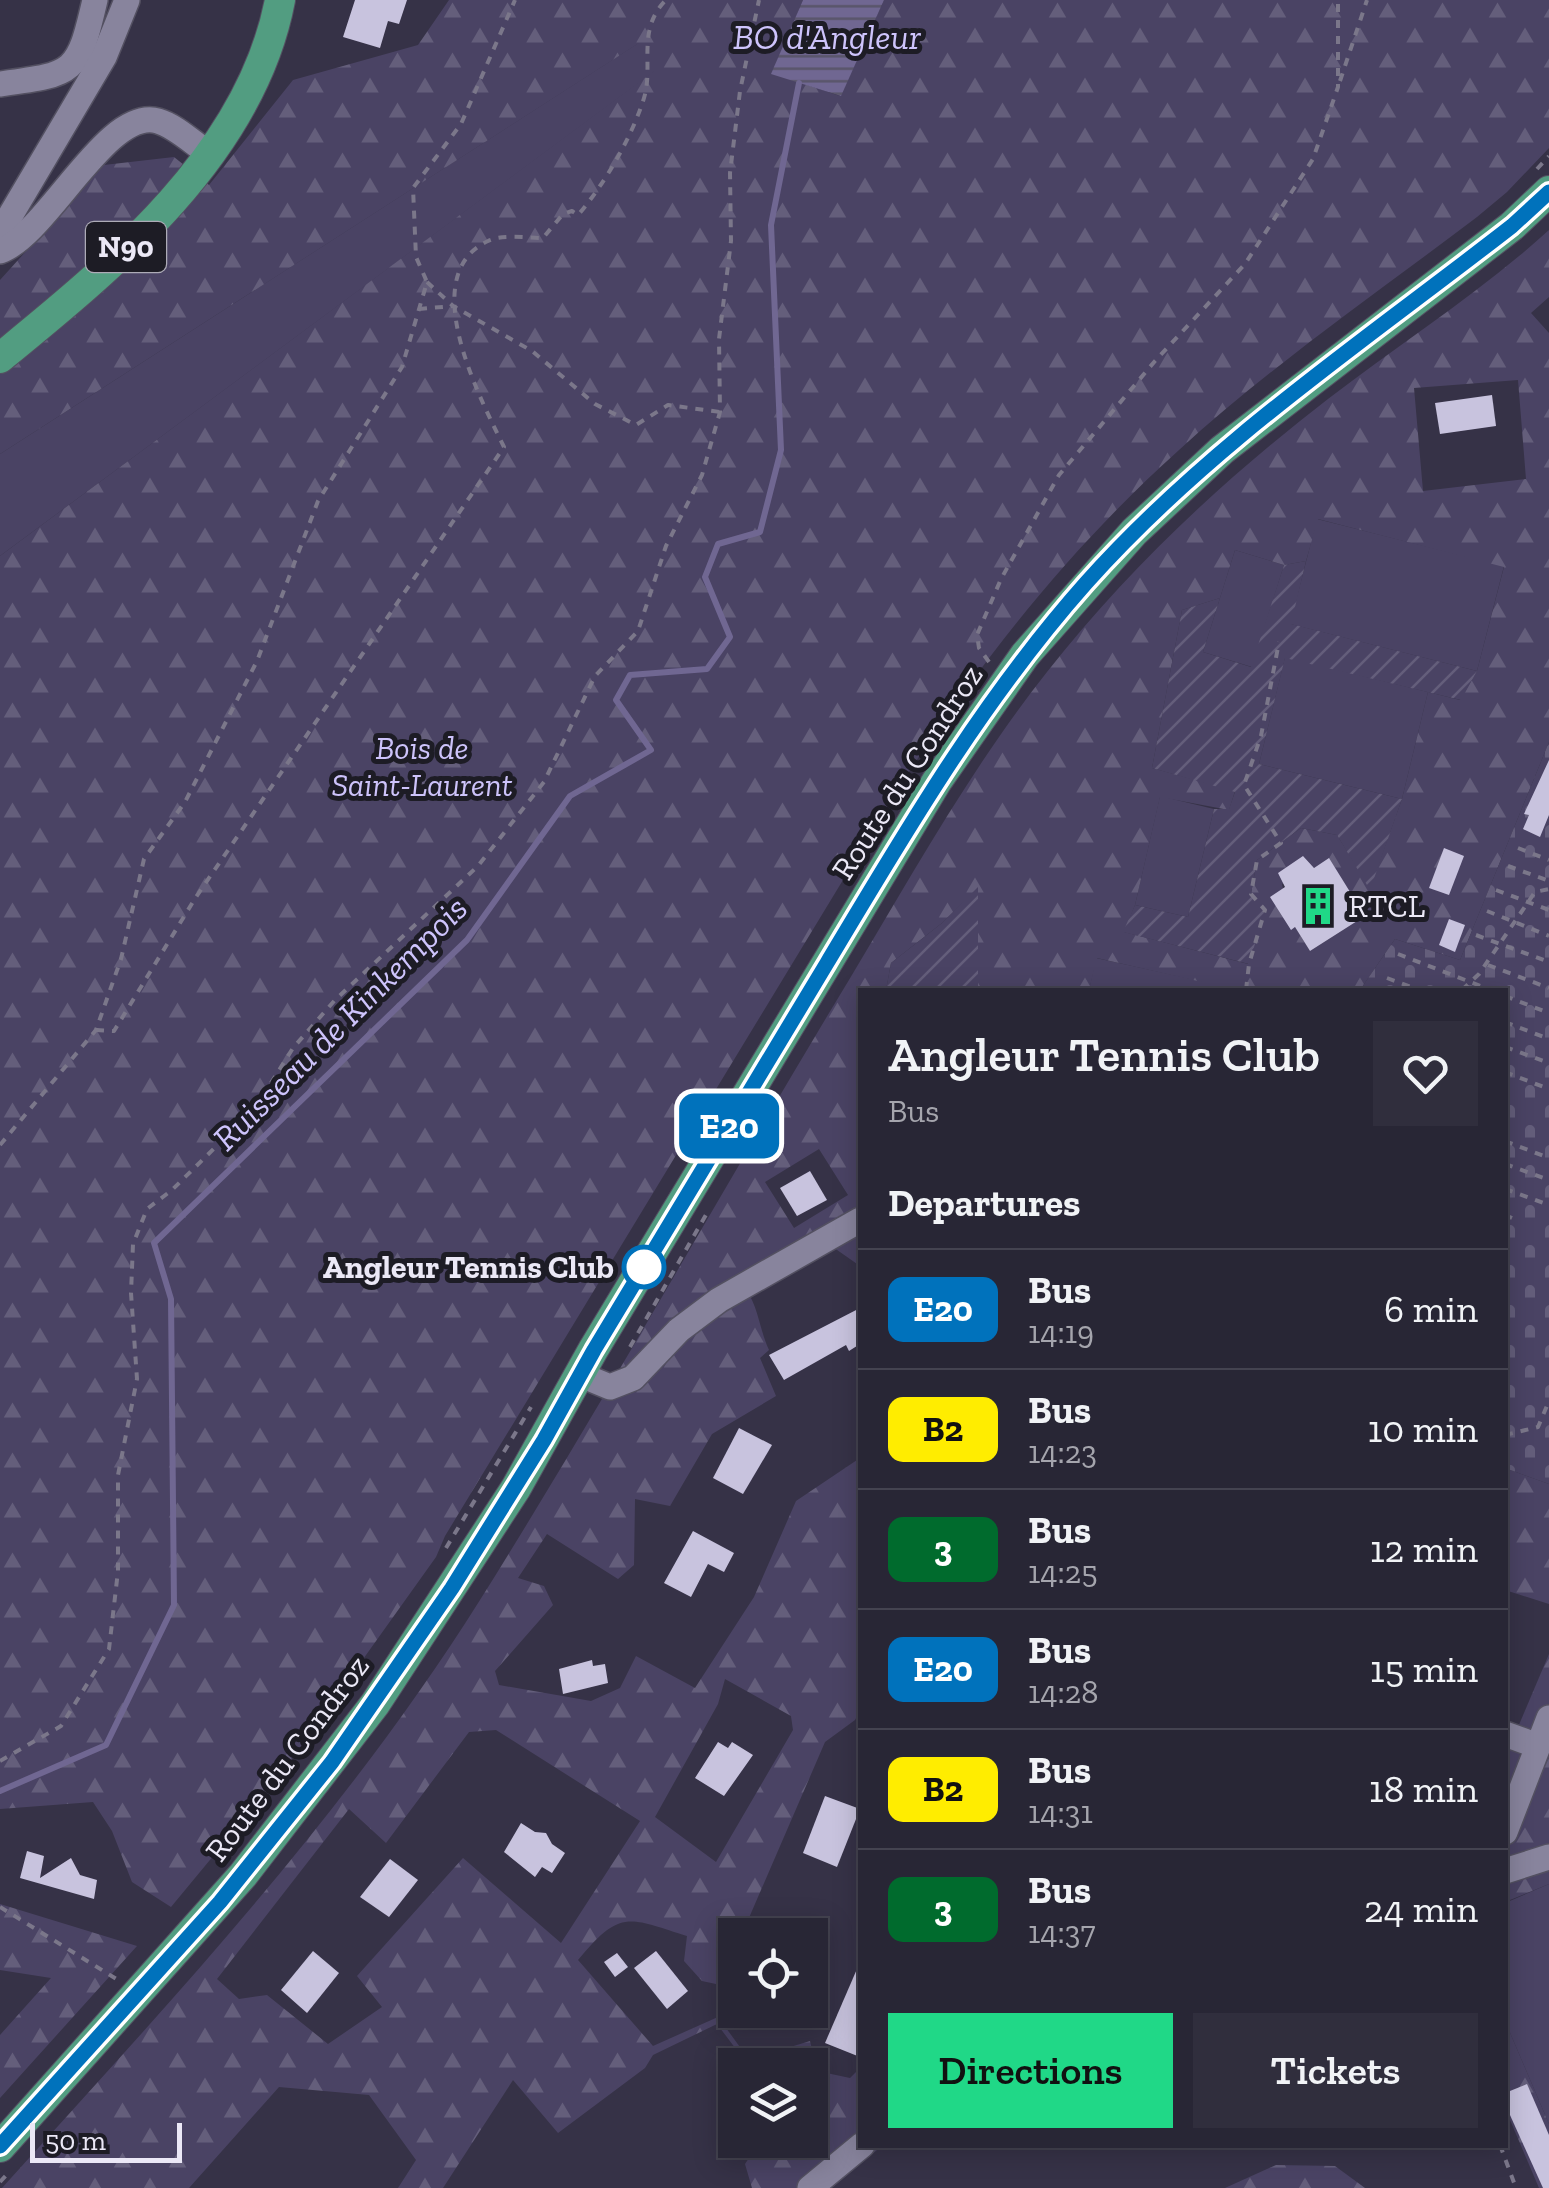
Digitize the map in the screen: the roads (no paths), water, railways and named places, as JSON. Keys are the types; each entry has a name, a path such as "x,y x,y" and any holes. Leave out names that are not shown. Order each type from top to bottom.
{"main road":[{"name":"N90","path":"0,358 138,236 182,192 211,155 258,67 280,0"},
{"name":"Route du Condroz","path":"0,2146 231,1889 332,1762 452,1588 911,823 1008,679 1088,582 1189,479 1272,409 1512,226 1549,192"}],"street":[{"path":"0,84 37,79 67,69 84,50 95,0"},
{"path":"0,233 104,57 127,0"},
{"path":"0,251 15,246 36,225 114,135 144,121 158,121 211,155"},
{"path":"581,1375 610,1388 633,1378 679,1330 719,1300 858,1221"},
{"path":"1508,1824 1549,1718"},
{"path":"1508,1735 1538,1746"},
{"path":"1508,1869 1549,1857"},
{"path":"810,2188 858,2148"}],"water":[{"name":"BO d'Angleur","path":"803,0 884,0 841,96 771,74"}],"waterway":[{"name":"Ruisseau de Kinkempois","path":"0,1791 106,1745 174,1605 171,1299 154,1243 467,940 570,796 651,750 616,700 630,675 707,669 730,637 705,577 718,544 760,532 781,450 771,225 799,83"}],"place":[{"name":"RTCL","path":"1318,906"},
{"name":"Angleur Tennis Club","path":"644,1267"}],"park label":[{"name":"Bois de Saint-Laurent","path":"422,766"}]}
